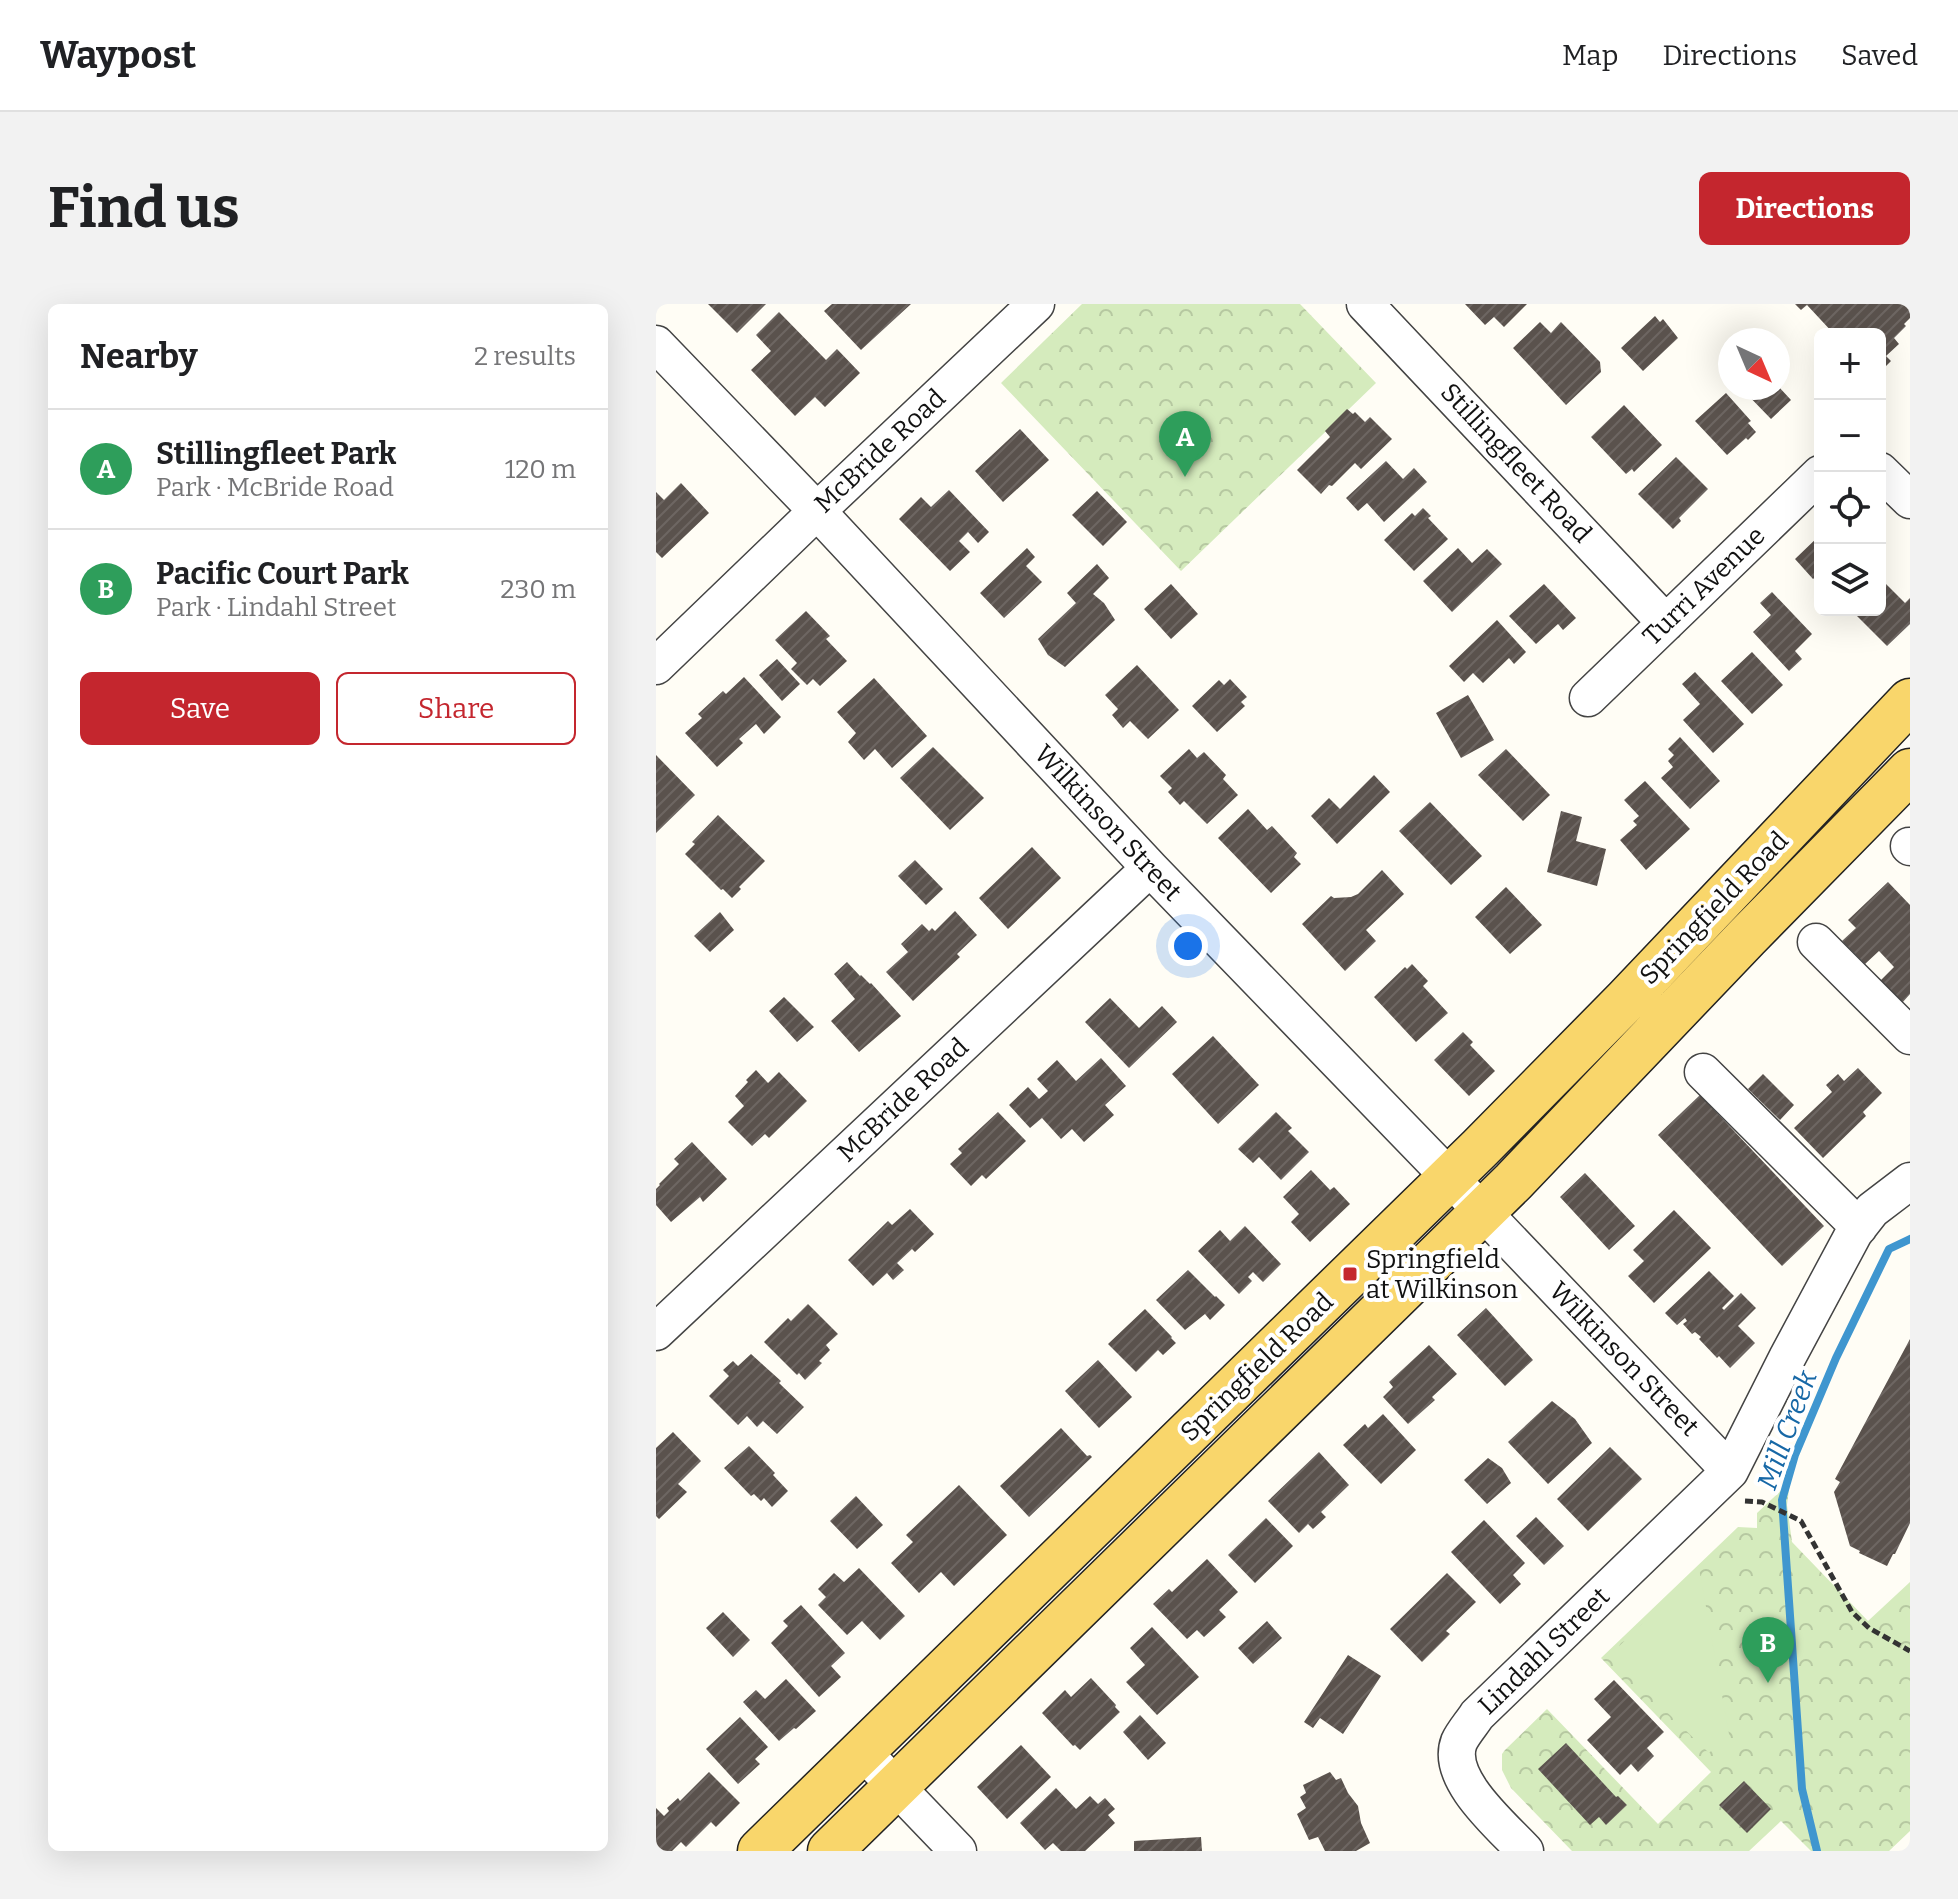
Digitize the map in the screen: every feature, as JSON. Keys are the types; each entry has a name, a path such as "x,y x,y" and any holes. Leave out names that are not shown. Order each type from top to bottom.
{"main road":[{"name":"Springfield Road","path":"760,1851 1450,1178 1636,989 1910,701"},
{"name":"Springfield Road","path":"830,1851 1513,1182 1910,771"}],"street":[{"name":"McBride Road","path":"656,666 1036,304"},
{"name":"Stillingfleet Road","path":"1365,304 1666,623"},
{"name":"Wilkinson Street","path":"656,344 817,511 1150,868 1730,1471"},
{"path":"1881,472 1910,500"},
{"name":"Turri Avenue","path":"1588,698 1814,480"},
{"name":"McBride Road","path":"656,1332 1150,868"},
{"path":"1816,942 1910,1036"},
{"path":"1703,1072 1859,1227"},
{"name":"Lindahl Street","path":"1525,1851 1469,1790 1458,1766 1459,1742 1477,1715 1730,1471 1787,1358 1859,1227 1872,1210 1910,1181"},
{"path":"863,1752 958,1851"}],"path":[{"path":"1762,1502 1801,1521 1852,1612 1869,1628 1910,1651"}],"green space":[{"path":"1082,304 1300,304 1376,383 1181,571 1001,383"},
{"path":"1790,1482 1787,1505 1792,1542 1868,1621 1910,1582 1910,1831 1889,1851 1811,1851 1781,1821 1749,1851 1572,1851 1511,1788 1502,1770 1502,1754 1547,1709 1658,1824 1711,1772 1601,1658 1738,1527 1757,1528 1757,1513"},
{"path":"1699,1568 1729,1734 1709,1753 1609,1656"}],"building":[{"path":"708,304 766,304 737,333"},
{"path":"832,304 911,304 861,350 824,311"},
{"path":"1465,304 1527,304 1504,327 1494,317 1485,325"},
{"path":"1795,304 1910,304 1910,318 1894,338 1899,344 1886,356 1886,328 1828,328 1807,305 1801,310"},
{"path":"779,312 826,360 837,349 860,373 825,407 815,397 795,416 751,370 771,351 756,335"},
{"path":"1655,316 1660,322 1663,319 1678,338 1643,371 1621,348"},
{"path":"1540,322 1551,333 1561,322 1600,362 1601,372 1566,405 1513,348"},
{"path":"1790,399 1791,400 1771,419 1753,400"},
{"path":"1718,400 1732,400 1751,421 1748,423 1756,432 1727,455 1695,421"},
{"path":"1624,405 1662,445 1634,472 1632,469 1626,474 1591,437"},
{"path":"1347,409 1365,422 1370,417 1392,439 1361,469 1355,463 1321,494 1297,470 1330,437 1325,431"},
{"path":"1020,429 1049,460 1003,502 975,471"},
{"path":"1676,457 1708,489 1679,518 1681,521 1673,529 1638,494"},
{"path":"1386,461 1403,479 1414,468 1427,482 1384,522 1367,503 1358,511 1346,498"},
{"path":"681,483 709,513 662,558 656,552 656,492 664,500"},
{"path":"949,490 989,532 978,543 968,532 959,541 970,552 950,571 899,519 921,497 931,507"},
{"path":"1097,491 1127,522 1103,546 1072,515"},
{"path":"1423,508 1448,539 1414,571 1384,540 1412,513 1415,516"},
{"path":"1814,541 1814,578 1813,579 1795,559"},
{"path":"1027,548 1035,557 1026,566 1042,582 1004,618 980,593"},
{"path":"1458,548 1472,563 1487,549 1502,564 1452,612 1423,581"},
{"path":"1097,564 1109,578 1093,594 1104,603 1115,620 1065,667 1048,655 1038,639 1076,603 1067,593"},
{"path":"1171,584 1198,614 1171,639 1144,609"},
{"path":"1544,584 1576,618 1563,630 1558,624 1536,644 1509,616"},
{"path":"1886,584 1905,603 1910,598 1910,624 1887,646 1857,616 1886,616"},
{"path":"1772,592 1812,634 1795,651 1802,659 1789,671 1753,632 1771,615 1760,603"},
{"path":"806,611 830,636 826,639 847,661 820,686 813,679 807,685 791,669 797,663 775,640"},
{"path":"1497,620 1526,652 1514,664 1509,658 1483,683 1473,673 1464,682 1449,666"},
{"path":"1752,652 1783,685 1752,714 1721,681"},
{"path":"777,659 800,684 782,701 759,675"},
{"path":"1137,665 1179,710 1148,739 1130,721 1123,728 1112,715 1118,709 1105,695"},
{"path":"1695,672 1744,724 1713,753 1683,720 1700,704 1682,684"},
{"path":"744,677 781,717 764,734 756,724 739,739 743,743 717,767 685,733 702,718 698,714"},
{"path":"874,678 927,736 892,768 875,749 864,760 848,742 856,733 837,712"},
{"path":"1230,679 1247,697 1241,702 1245,706 1217,732 1192,706 1219,680 1224,685"},
{"path":"1468,695 1494,740 1461,758 1436,713"},
{"path":"1680,737 1720,781 1690,809 1661,778 1673,767 1668,761 1674,755 1668,749"},
{"path":"933,747 984,798 950,830 900,778"},
{"path":"1189,749 1197,758 1204,752 1226,775 1223,779 1238,795 1207,824 1184,801 1180,805 1168,792 1172,788 1160,776"},
{"path":"1506,749 1550,795 1523,821 1478,775"},
{"path":"656,755 695,795 656,833"},
{"path":"1374,775 1390,792 1337,844 1311,816 1329,798 1340,809"},
{"path":"1645,781 1690,829 1646,870 1620,840 1637,825 1633,821 1639,816 1624,800"},
{"path":"1430,802 1482,856 1451,885 1399,831"},
{"path":"1248,809 1267,830 1272,826 1297,853 1294,857 1301,864 1271,893 1218,838"},
{"path":"1561,811 1582,817 1576,841 1606,849 1597,886 1547,872"},
{"path":"718,815 765,861 732,898 685,854 695,844 692,842"},
{"path":"1032,847 1061,878 1008,929 979,898"},
{"path":"915,860 943,889 926,905 898,876"},
{"path":"1382,870 1404,894 1366,930 1376,941 1345,971 1302,924 1331,896 1351,897 1358,894"},
{"path":"1888,882 1910,905 1910,994 1902,1003 1880,981 1894,967 1879,951 1865,964 1842,941 1856,928 1848,920"},
{"path":"1506,887 1542,925 1510,954 1475,917"},
{"path":"955,911 977,935 957,954 960,957 913,1001 886,972 908,952 901,944 922,924 929,931 932,928 935,931"},
{"path":"720,912 734,930 710,952 694,936"},
{"path":"847,962 901,1016 859,1052 831,1021 855,999 834,974"},
{"path":"1412,964 1428,981 1423,986 1448,1013 1416,1042 1374,997"},
{"path":"784,997 814,1027 797,1042 769,1011"},
{"path":"1110,998 1139,1028 1162,1006 1177,1022 1129,1068 1085,1022"},
{"path":"1463,1032 1473,1042 1470,1045 1495,1071 1469,1096 1434,1060"},
{"path":"1213,1036 1259,1085 1218,1124 1172,1074"},
{"path":"1101,1058 1126,1086 1105,1105 1114,1115 1084,1142 1072,1129 1061,1139 1042,1118 1030,1128 1009,1105 1028,1087 1039,1099 1048,1091 1037,1079 1057,1060 1076,1081"},
{"path":"1858,1068 1882,1093 1863,1112 1866,1116 1823,1158 1794,1128 1832,1092 1826,1085 1838,1074 1844,1081"},
{"path":"756,1070 768,1083 779,1072 807,1101 769,1138 765,1134 752,1146 728,1122 744,1106 735,1096"},
{"path":"1763,1074 1794,1105 1780,1120 1748,1089"},
{"path":"1700,1095 1824,1226 1782,1266 1658,1135"},
{"path":"998,1112 1026,1141 986,1179 982,1175 971,1186 950,1164 962,1153 958,1149"},
{"path":"1276,1112 1292,1128 1288,1131 1309,1152 1281,1180 1259,1157 1253,1163 1238,1149"},
{"path":"692,1142 727,1179 703,1202 700,1197 671,1222 656,1205 656,1189 679,1164 674,1159"},
{"path":"1311,1170 1330,1190 1334,1187 1350,1204 1310,1242 1291,1222 1299,1214 1283,1197"},
{"path":"1585,1173 1635,1226 1609,1250 1560,1197"},
{"path":"910,1209 934,1234 915,1252 912,1249 897,1263 904,1270 893,1280 887,1273 873,1286 848,1260 888,1221 892,1225"},
{"path":"1674,1210 1711,1248 1654,1303 1628,1276 1644,1261 1633,1250"},
{"path":"1245,1226 1281,1264 1263,1282 1253,1272 1248,1277 1252,1281 1239,1294 1198,1251 1220,1230 1230,1241"},
{"path":"1188,1270 1225,1305 1210,1320 1205,1314 1185,1330 1156,1300"},
{"path":"1709,1271 1734,1296 1722,1308 1724,1310 1741,1293 1756,1308 1738,1326 1755,1343 1730,1368 1699,1339 1701,1337 1695,1332 1692,1334 1683,1324 1687,1321 1685,1318 1677,1325 1665,1313"},
{"path":"808,1304 838,1334 826,1345 830,1350 819,1361 822,1363 805,1380 764,1342 788,1318 791,1321"},
{"path":"1486,1308 1533,1360 1505,1386 1457,1335"},
{"path":"1145,1309 1176,1343 1163,1355 1158,1350 1136,1372 1108,1344"},
{"path":"1910,1339 1910,1523 1887,1566 1850,1546 1834,1492 1840,1482 1835,1479"},
{"path":"1429,1345 1457,1374 1432,1397 1435,1400 1408,1424 1383,1397 1393,1387 1389,1382"},
{"path":"751,1354 804,1407 777,1434 763,1421 757,1427 747,1416 738,1425 709,1396 729,1376 723,1370 733,1361 738,1366"},
{"path":"1098,1360 1132,1397 1099,1428 1065,1391"},
{"path":"1552,1401 1575,1419 1592,1443 1548,1484 1508,1442"},
{"path":"1383,1414 1416,1450 1381,1484 1343,1445 1365,1424 1368,1428"},
{"path":"1061,1428 1087,1456 1092,1457 1029,1517 1000,1486"},
{"path":"673,1432 701,1461 678,1484 687,1492 659,1519 656,1516 656,1448"},
{"path":"749,1446 788,1491 772,1507 764,1498 761,1501 754,1494 751,1496 724,1468"},
{"path":"1610,1447 1642,1479 1588,1531 1557,1499"},
{"path":"1319,1452 1349,1485 1321,1512 1326,1517 1313,1529 1308,1524 1299,1533 1268,1501"},
{"path":"1488,1458 1502,1468 1511,1483 1487,1504 1464,1480"},
{"path":"959,1485 1007,1535 954,1586 941,1572 919,1593 891,1563 913,1542 906,1535"},
{"path":"856,1496 883,1525 857,1549 830,1521"},
{"path":"1536,1517 1564,1546 1544,1565 1516,1536"},
{"path":"1266,1518 1293,1546 1255,1583 1228,1555"},
{"path":"1484,1520 1525,1563 1513,1575 1521,1584 1500,1604 1451,1552"},
{"path":"1207,1559 1238,1592 1219,1610 1226,1617 1204,1637 1197,1630 1187,1639 1153,1604 1169,1589 1172,1592"},
{"path":"859,1568 905,1616 880,1640 862,1621 847,1635 818,1605 826,1597 818,1589 834,1573 844,1582"},
{"path":"1447,1573 1476,1602 1446,1631 1450,1634 1422,1662 1390,1629"},
{"path":"801,1605 845,1653 831,1666 841,1677 819,1697 771,1643 788,1626 783,1621"},
{"path":"723,1612 750,1640 733,1657 706,1628"},
{"path":"1267,1621 1282,1638 1253,1664 1238,1648"},
{"path":"1152,1627 1199,1677 1157,1715 1126,1682 1145,1665 1130,1648"},
{"path":"1348,1655 1381,1676 1343,1734 1320,1718 1313,1728 1304,1722"},
{"path":"1091,1678 1120,1712 1080,1750 1042,1713 1065,1690 1071,1697"},
{"path":"786,1679 816,1711 779,1741 743,1702 756,1690 765,1699"},
{"path":"1614,1680 1664,1732 1647,1748 1654,1756 1638,1772 1631,1764 1620,1775 1587,1740 1611,1717 1594,1699"},
{"path":"1140,1715 1166,1743 1148,1760 1123,1732"},
{"path":"740,1717 768,1747 755,1759 760,1764 738,1784 706,1749"},
{"path":"1566,1743 1627,1805 1606,1825 1599,1817 1590,1825 1538,1769"},
{"path":"1021,1745 1051,1777 1007,1819 977,1787"},
{"path":"709,1772 740,1803 716,1827 711,1822 686,1847 681,1842 672,1851 656,1851 656,1808 664,1816 669,1811 667,1808 678,1798 680,1801"},
{"path":"1330,1772 1336,1780 1341,1778 1358,1806 1370,1843 1356,1851 1325,1851 1318,1837 1309,1840 1297,1814 1306,1808 1300,1797 1306,1793 1303,1785"},
{"path":"1744,1781 1771,1809 1747,1833 1719,1805"},
{"path":"1056,1788 1076,1809 1090,1796 1098,1804 1105,1798 1115,1809 1108,1815 1115,1823 1085,1851 1061,1851 1053,1843 1045,1850 1020,1823"},
{"path":"1201,1837 1202,1851 1134,1851 1134,1841"}],"waterway":[{"name":"Mill Creek","path":"1817,1851 1802,1789 1782,1500 1795,1455 1836,1358 1889,1249 1910,1239"}],"place":[{"name":"Stillingfleet Park","path":"1185,477"},
{"name":"Springfield at Wilkinson","path":"1350,1274"},
{"name":"Pacific Court Park","path":"1768,1683"}]}
